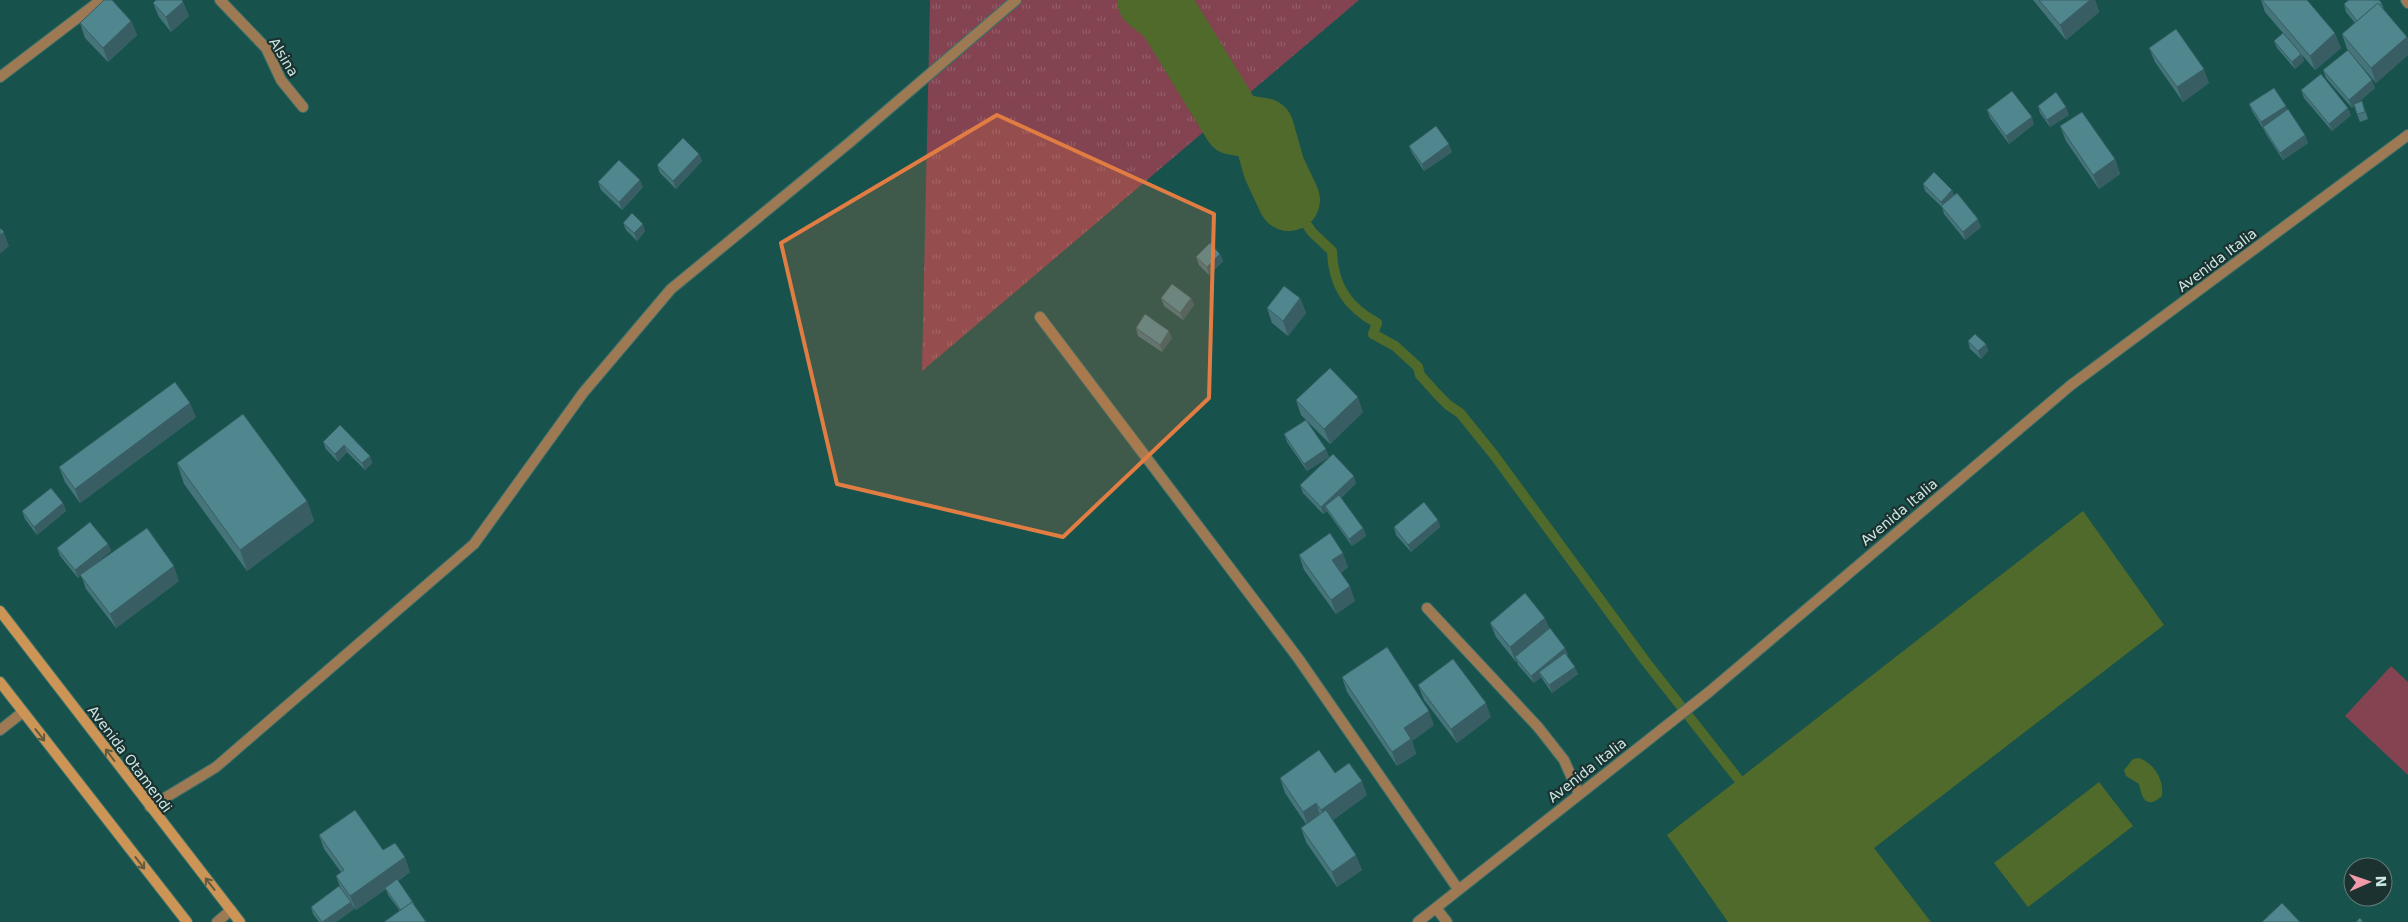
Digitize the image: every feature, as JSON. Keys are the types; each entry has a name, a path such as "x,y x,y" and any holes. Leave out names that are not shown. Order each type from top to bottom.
{"main road":[{"name":"Avenida Otamendi","path":"0,611 240,922"},
{"path":"0,682 187,922"}],"street":[{"path":"0,76 101,0"},
{"name":"Alsina","path":"220,0 266,48 281,80 303,107"},
{"path":"150,807 216,767 474,544 583,393 671,289 806,180 1016,0"},
{"name":"Avenida Italia","path":"1418,922 1709,692 2071,385 2408,135"},
{"path":"1040,317 1298,658 1458,890"},
{"path":"1427,608 1538,727 1564,760 1580,794"},
{"path":"0,730 23,712"},
{"path":"1436,908 1447,922"},
{"path":"217,922 231,910"}],"highlighted area":[{"path":"997,115 1214,214 1209,398 1063,537 837,484 781,243"}],"green space":[{"path":"930,0 1359,0 922,371"},
{"path":"2391,666 2408,682 2408,775 2345,716"}],"shaded area":[{"path":"2083,511 2164,625 1874,848 1931,922 1728,922 1667,835"},
{"path":"2139,758 2154,768 2162,784 2162,796 2152,802 2148,802 2143,798 2139,784 2126,776 2124,770 2133,759"},
{"path":"2099,782 2133,826 2028,907 1994,863"}],"building":[{"path":"104,0 112,0 131,21 103,48 80,23"},
{"path":"156,0 182,0 183,2 166,17 153,3"},
{"path":"2039,0 2090,0 2060,25"},
{"path":"2262,0 2307,0 2335,33 2310,56"},
{"path":"2349,0 2379,0 2382,4 2378,3 2357,21 2344,4"},
{"path":"2378,3 2407,37 2371,68 2342,34"},
{"path":"2176,29 2204,69 2177,87 2149,48"},
{"path":"2283,33 2301,54 2292,62 2274,41"},
{"path":"2348,50 2372,80 2349,100 2323,70"},
{"path":"2321,74 2348,108 2329,124 2301,90"},
{"path":"2274,88 2286,106 2261,122 2249,104"},
{"path":"2012,91 2032,117 2006,136 1987,110"},
{"path":"2056,92 2066,107 2047,120 2038,106"},
{"path":"2362,101 2365,112 2357,114 2354,104"},
{"path":"2288,109 2305,135 2280,153 2263,127"},
{"path":"2082,112 2115,159 2093,175 2060,126"},
{"path":"1436,126 1449,144 1422,164 1409,146"},
{"path":"683,138 699,154 673,181 657,165"},
{"path":"619,160 640,180 619,202 598,182"},
{"path":"1934,172 1952,190 1941,202 1923,184"},
{"path":"1957,193 1978,219 1963,232 1941,206"},
{"path":"632,213 643,224 634,233 623,223"},
{"path":"1210,243 1220,254 1207,267 1196,257"},
{"path":"1172,284 1191,298 1180,313 1161,298"},
{"path":"1284,286 1300,298 1283,321 1267,308"},
{"path":"1145,314 1169,331 1160,345 1136,328"},
{"path":"1975,334 1986,344 1978,351 1968,341"},
{"path":"1330,368 1358,397 1324,429 1296,400"},
{"path":"175,382 190,403 75,489 59,467"},
{"path":"243,414 307,501 240,550 177,463"},
{"path":"1306,420 1326,449 1304,464 1284,434"},
{"path":"340,425 370,456 362,463 344,445 335,454 323,442"},
{"path":"1333,454 1354,476 1321,507 1300,485"},
{"path":"51,488 63,503 34,527 22,511"},
{"path":"1339,495 1363,528 1349,539 1325,506"},
{"path":"1424,502 1438,520 1408,545 1394,527"},
{"path":"90,522 108,544 75,570 57,548"},
{"path":"147,528 174,566 110,614 80,575"},
{"path":"1330,533 1343,553 1332,560 1350,586 1331,600 1299,555"},
{"path":"1525,593 1545,618 1510,647 1490,623"},
{"path":"1550,628 1565,648 1531,676 1515,657"},
{"path":"1387,647 1429,711 1404,728 1411,739 1392,752 1342,677"},
{"path":"1565,653 1575,667 1549,685 1539,672"},
{"path":"1453,659 1486,703 1451,729 1418,685"},
{"path":"1319,750 1335,773 1349,763 1362,781 1321,810 1316,803 1303,812 1280,778"},
{"path":"355,810 383,850 395,843 405,857 350,896 336,876 344,870 319,835"},
{"path":"1326,810 1356,855 1332,872 1301,828"},
{"path":"397,879 414,904 412,902 401,910 385,888"},
{"path":"339,886 351,902 322,922 311,907"},
{"path":"412,902 426,922 384,922"},
{"path":"2282,903 2300,922 2262,922"}],"waterway":[{"path":"1148,0 1168,16 1234,124 1263,129 1274,168 1289,200"},
{"path":"1289,200 1312,232 1332,251 1335,274 1339,285 1357,310 1377,323 1373,334 1395,346 1418,367 1420,375 1438,395 1460,413 1494,455 1646,662 1739,780"}]}
